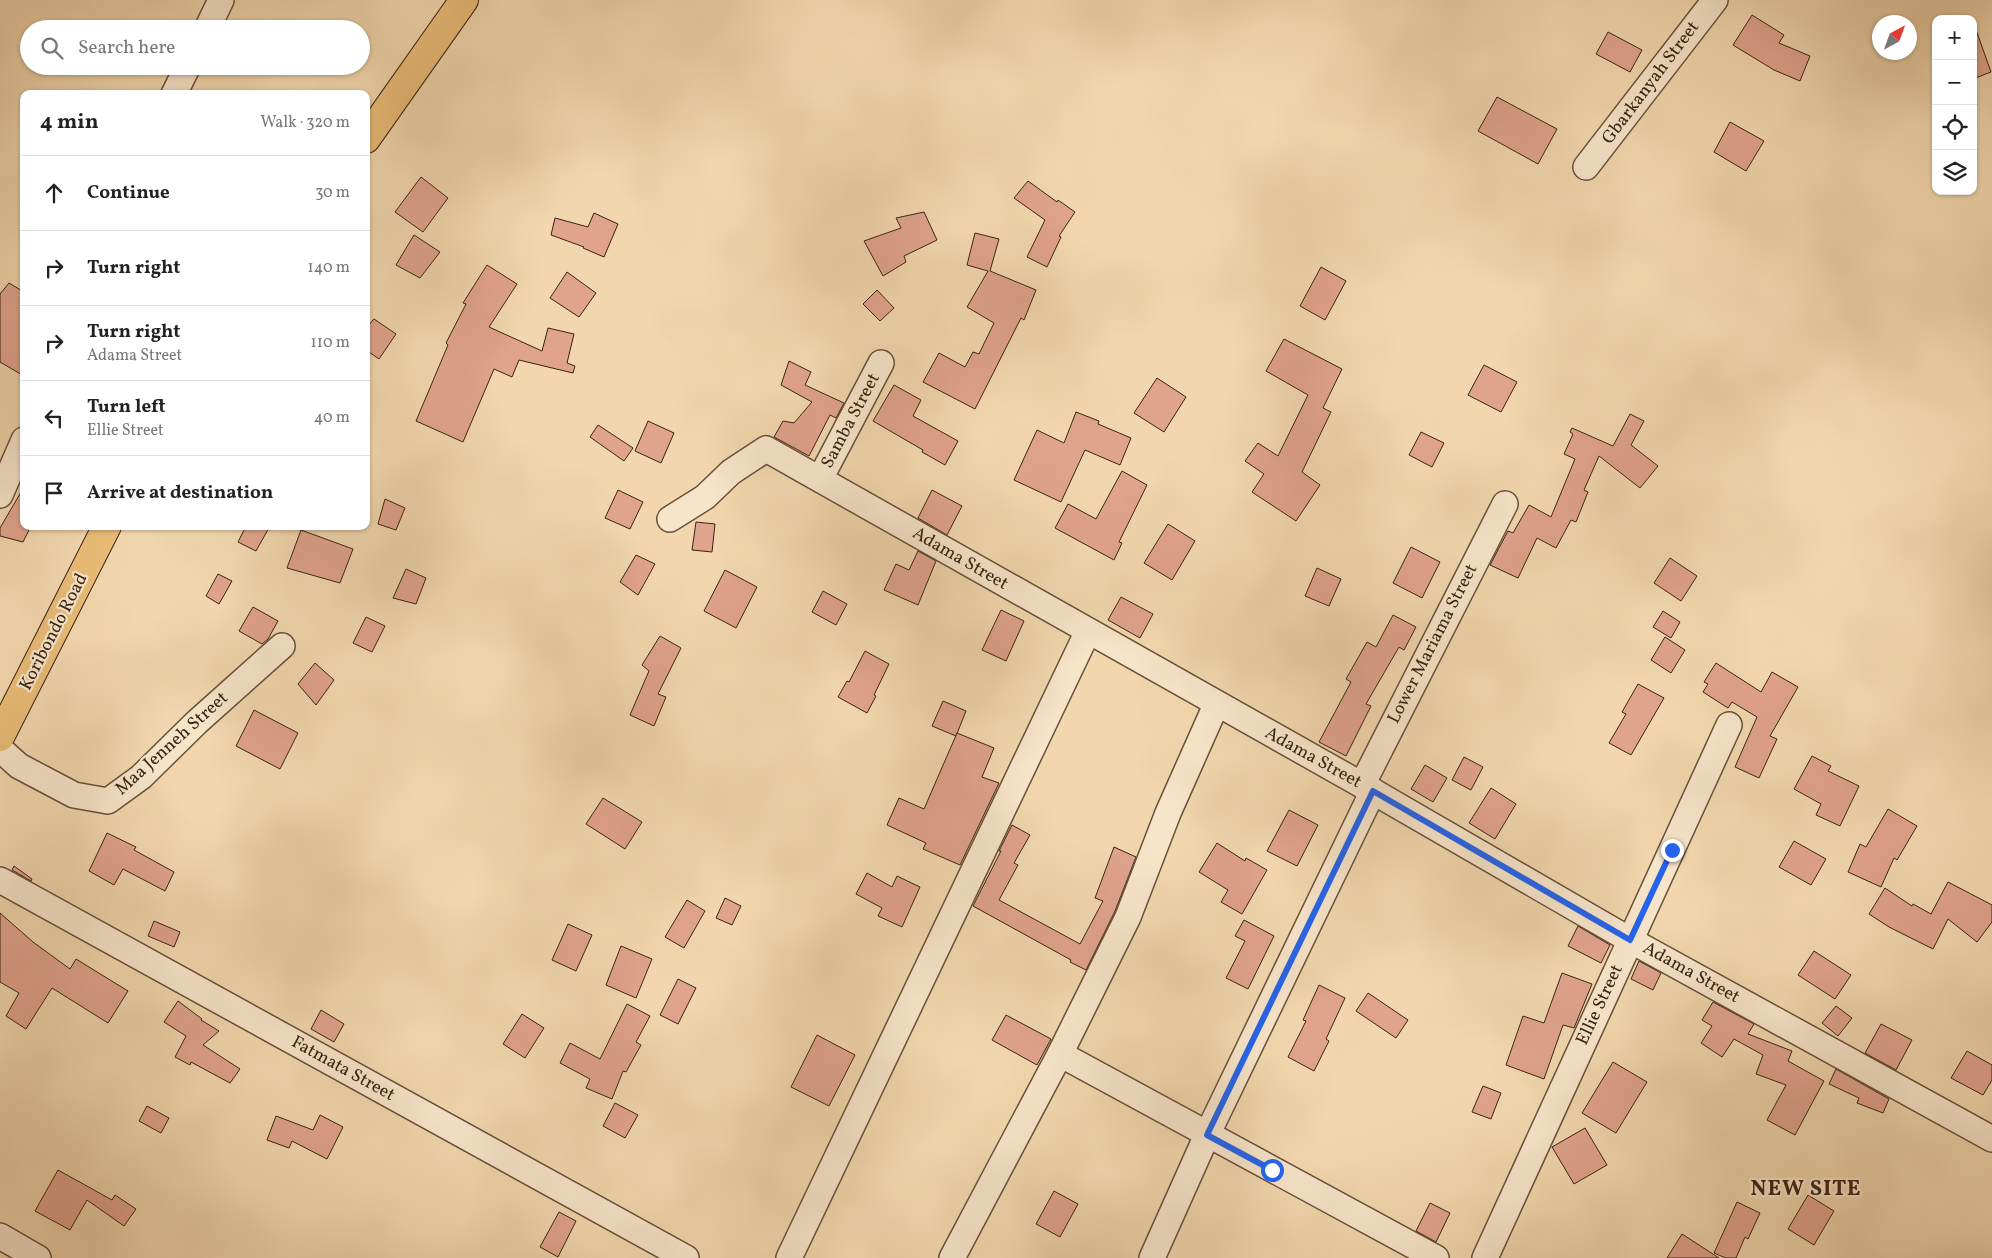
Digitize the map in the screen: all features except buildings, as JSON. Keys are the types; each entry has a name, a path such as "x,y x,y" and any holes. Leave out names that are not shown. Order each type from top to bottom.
{"highway":[{"path":"370,133 464,0"},
{"name":"Koribondo Road","path":"0,737 105,530"}],"street":[{"path":"211,20 221,0"},
{"name":"Gbarkanyah Street","path":"1586,167 1715,0"},
{"path":"176,90 184,75"},
{"name":"Samba Street","path":"820,479 882,363"},
{"path":"0,495 20,449"},
{"name":"Adama Street","path":"670,519 705,497 731,472 766,449 1216,705 1367,788 1630,940 1992,1139"},
{"name":"Lower Mariama Street","path":"1152,1258 1367,788 1505,504"},
{"path":"789,1258 1088,631"},
{"name":"Maa Jenneh Street","path":"0,749 19,766 74,794 108,801 141,777 196,722 282,646"},
{"path":"952,1258 1060,1054 1128,918 1168,814 1216,705"},
{"name":"Ellie Street","path":"1485,1258 1729,725"},
{"name":"Fatmata Street","path":"0,880 672,1255"},
{"path":"1060,1054 1436,1258"},
{"path":"0,1236 38,1258"}],"district":[{"name":"NEW SITE","path":"1806,1189"}],"route":[{"path":"1272,1170 1207,1135 1373,791 1630,940 1672,850"}]}
